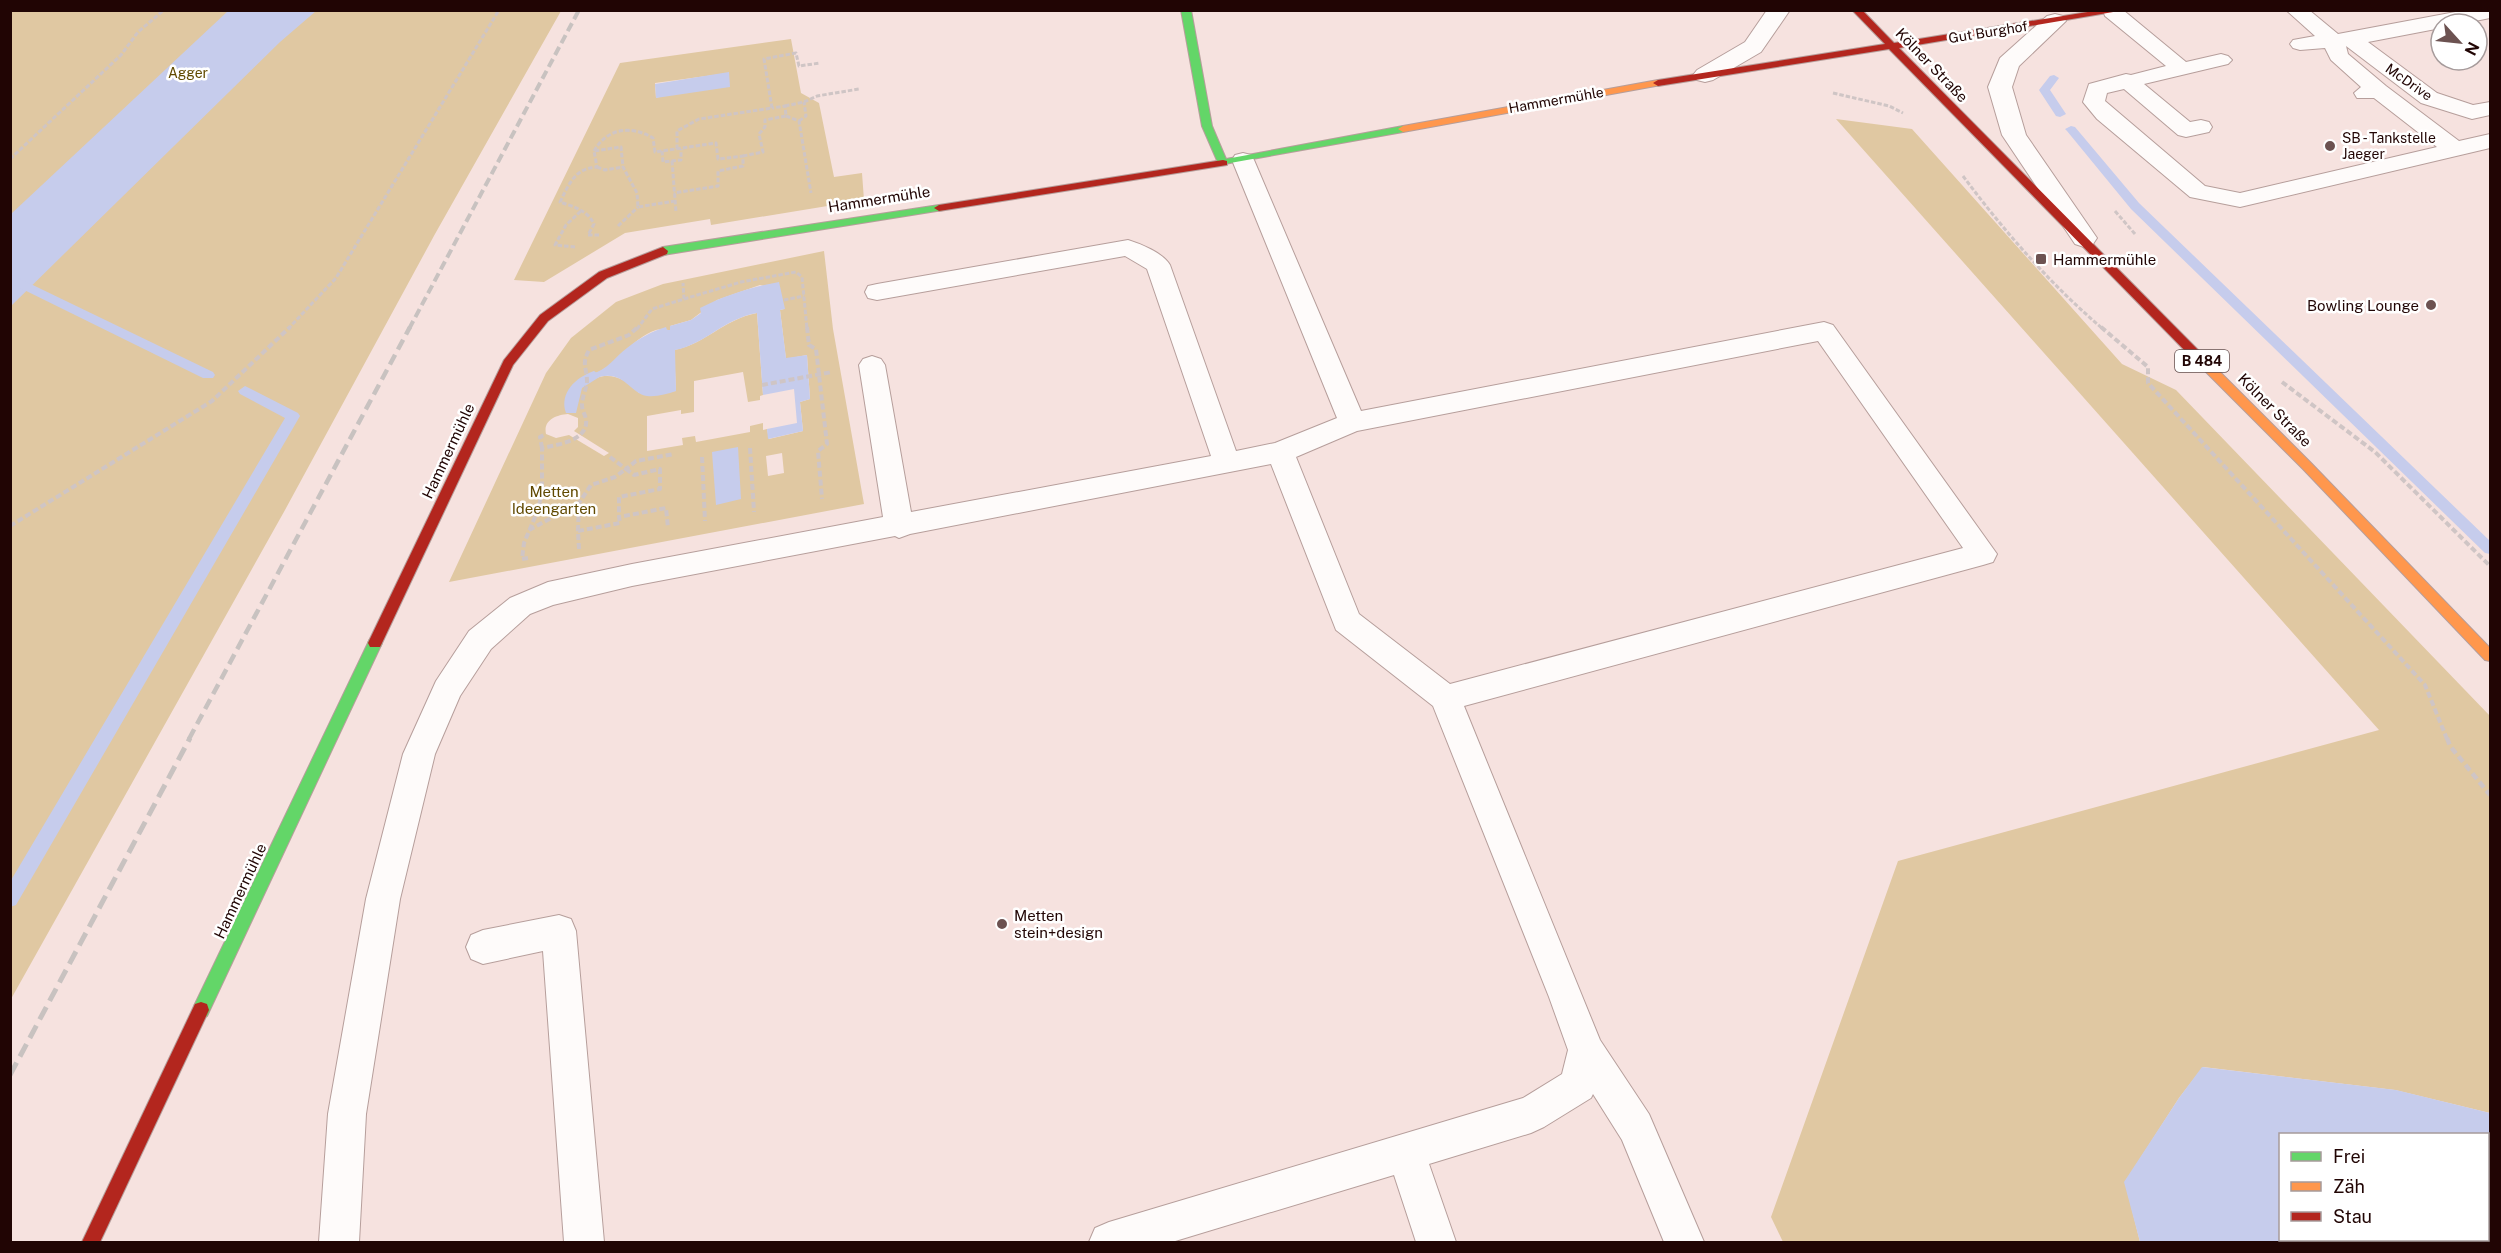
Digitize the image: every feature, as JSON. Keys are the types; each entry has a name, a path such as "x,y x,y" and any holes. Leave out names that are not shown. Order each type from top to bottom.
{"street":[{"path":"1186,10 1207,126 1233,162"},
{"path":"1705,75 1753,47 1779,10"},
{"name":"Kölner Straße","path":"1856,10 2097,257 2307,466 2490,656"},
{"name":"Gut Burghof","path":"1890,46 2116,11"},
{"path":"2055,21 2008,63 2000,87 2014,135 2097,257"},
{"name":"Hammermühle","path":"91,1242 508,363 543,318 603,274 662,251 1233,162 1576,96 1890,46"}],"lane":[{"name":"McDrive","path":"2296,10 2349,39 2429,98 2472,112 2490,108"},
{"path":"2116,11 2182,69"},
{"path":"2300,44 2349,39 2490,12"},
{"path":"2349,39 2338,56 2372,92 2456,150"},
{"path":"2221,60 2126,80 2097,89 2094,102 2105,114 2198,192 2240,200 2490,141"},
{"path":"2126,80 2186,130 2201,127"},
{"path":"1233,162 1352,422"},
{"path":"877,292 1128,248 1158,265 1227,463"},
{"path":"339,1242 346,1114 383,899 419,754 447,690 480,640 520,606 548,594 632,575 899,527 1227,463 1280,452 1352,422 1824,331 1983,554 1445,698"},
{"path":"872,365 899,527"},
{"path":"1280,452 1347,621 1445,698 1568,997 1586,1050 1636,1127 1684,1242"},
{"path":"483,947 559,932 584,1242"},
{"path":"1109,1242 1532,1114 1578,1086 1586,1050"},
{"path":"1406,1153 1436,1242"}],"path":[{"path":"10,159 121,55 138,32 164,10"},
{"path":"10,526 72,485 212,401 307,311 336,278 499,10"},
{"path":"772,108 764,59 796,53 799,66 820,63"},
{"path":"662,151 663,162 681,160 677,131 699,119 785,106 804,102 817,96 859,89"},
{"path":"1831,93 1889,106 1906,115"},
{"path":"799,121 806,116 804,102"},
{"path":"785,106 786,116"},
{"path":"597,167 594,151 597,143 618,130 636,129 653,138 655,152 716,143 718,159 763,152 759,134 765,127 765,120 786,116 799,121"},
{"path":"799,121 811,197"},
{"path":"594,151 621,147 623,167 637,193 638,207"},
{"path":"674,193 718,186 718,171 743,166 743,156"},
{"path":"612,231 638,207 675,201 672,161"},
{"path":"584,241 594,224 590,216 582,210 560,202 574,175 581,169 597,167 605,170 623,167"},
{"path":"1960,173 1990,212 2076,306 2148,367 2148,383 2425,685 2450,746 2490,795"},
{"path":"2109,204 2139,238"},
{"path":"580,247 555,245 566,225 582,210"},
{"path":"588,235 607,236"},
{"path":"679,248 684,298"},
{"path":"542,448 565,443 578,437 585,429 586,420 582,413 583,393 587,384 583,361 589,350 629,335 640,326 652,309 741,282 796,272 802,277 809,345 816,349 827,444 818,451 824,499 812,501"},
{"path":"784,300 804,296"},
{"path":"762,385 819,375"},
{"path":"2282,381 2375,452 2490,566"},
{"path":"521,552 535,518 545,480 540,437 546,434"},
{"path":"750,448 754,512"},
{"path":"528,531 579,503 591,485 615,477 636,461 674,454"},
{"path":"578,531 620,522 619,497 660,489 660,469 634,475 610,457"},
{"path":"702,457 705,521"},
{"path":"579,503 579,550"},
{"path":"619,517 666,508 666,530 678,526"},
{"path":"744,514 766,510"},
{"path":"696,523 715,519"},
{"path":"569,552 590,548"}],"green space":[{"name":"Agger","path":"11,11 561,11 11,999"},
{"path":"791,39 801,93 819,103 834,177 862,173 864,200 711,225 710,219 625,233 544,282 514,280 620,63","holes":["729,73 656,98 655,83"]},
{"path":"1836,119 1912,129 2122,364 2176,390 2490,716 2490,1113 2395,1090 2203,1067 2179,1098 2125,1182 2140,1242 1783,1242 1771,1217 1898,861 2379,730"},
{"name":"Metten Ideengarten","path":"824,251 833,329 864,504 449,582 546,373 571,338 616,302 663,284","holes":["760,285 780,290 784,309 780,310 786,359 807,355 810,399 800,402 803,431 769,439 767,429 763,430 763,423 750,426 750,432 696,442 695,436 682,438 683,445 647,451 647,416 681,410 681,414 694,412 694,381 743,372 748,402 760,400 760,396 763,395 757,313 734,321 696,343 674,350 676,391 639,393 619,378 608,376 596,378 593,374 609,365 647,334 658,330 671,330 670,326 691,320 717,300","568,414 578,418 578,427 574,431 609,453 604,456 569,435 556,438 546,434 548,422","782,453 784,473 768,476 766,456"]}],"water":[{"path":"228,11 316,11 280,42 11,306 11,214"},
{"path":"729,72 730,87 656,98 655,84"},
{"path":"779,282 785,309 780,310 786,358 807,355 810,399 800,402 803,431 768,439 767,429 797,423 794,389 763,395 757,313 734,320 696,343 675,350 676,391 658,396 647,396 613,376 595,378 592,374 607,366 645,336 666,327 670,330 670,326 691,320 701,313 700,308 739,292"},
{"path":"738,447 741,499 716,505 712,452"},
{"path":"2202,1067 2396,1090 2490,1113 2490,1242 2140,1242 2124,1182"}],"waterway":[{"path":"2054,78 2044,90 2060,114"},
{"path":"2071,129 2135,206 2490,549"},
{"path":"10,278 208,375"},
{"path":"571,410 575,388 581,382 594,376"},
{"path":"10,899 293,416 245,391"}],"railway":[{"path":"409,329 579,10"},
{"path":"189,739 410,327"},
{"path":"10,1075 190,738"}],"traffic: fast":[{"path":"1186,10 1207,126 1223,163 1403,129"},
{"path":"663,251 939,208"},
{"path":"201,1010 375,643"}],"traffic: slow":[{"path":"1403,129 1658,83"},
{"path":"2205,364 2490,656"}],"traffic: jam":[{"path":"1856,10 2205,364"},
{"path":"1658,83 2121,10"},
{"path":"939,208 1223,163"},
{"path":"375,643 508,363 544,318 603,275 663,251"},
{"path":"91,1242 201,1010"}],"place":[{"name":"SB - Tankstelle Jaeger","path":"2330,146"},
{"name":"Hammermühle","path":"2041,259"},
{"name":"Bowling Lounge","path":"2431,305"},
{"name":"Metten stein+design","path":"1002,924"}]}
